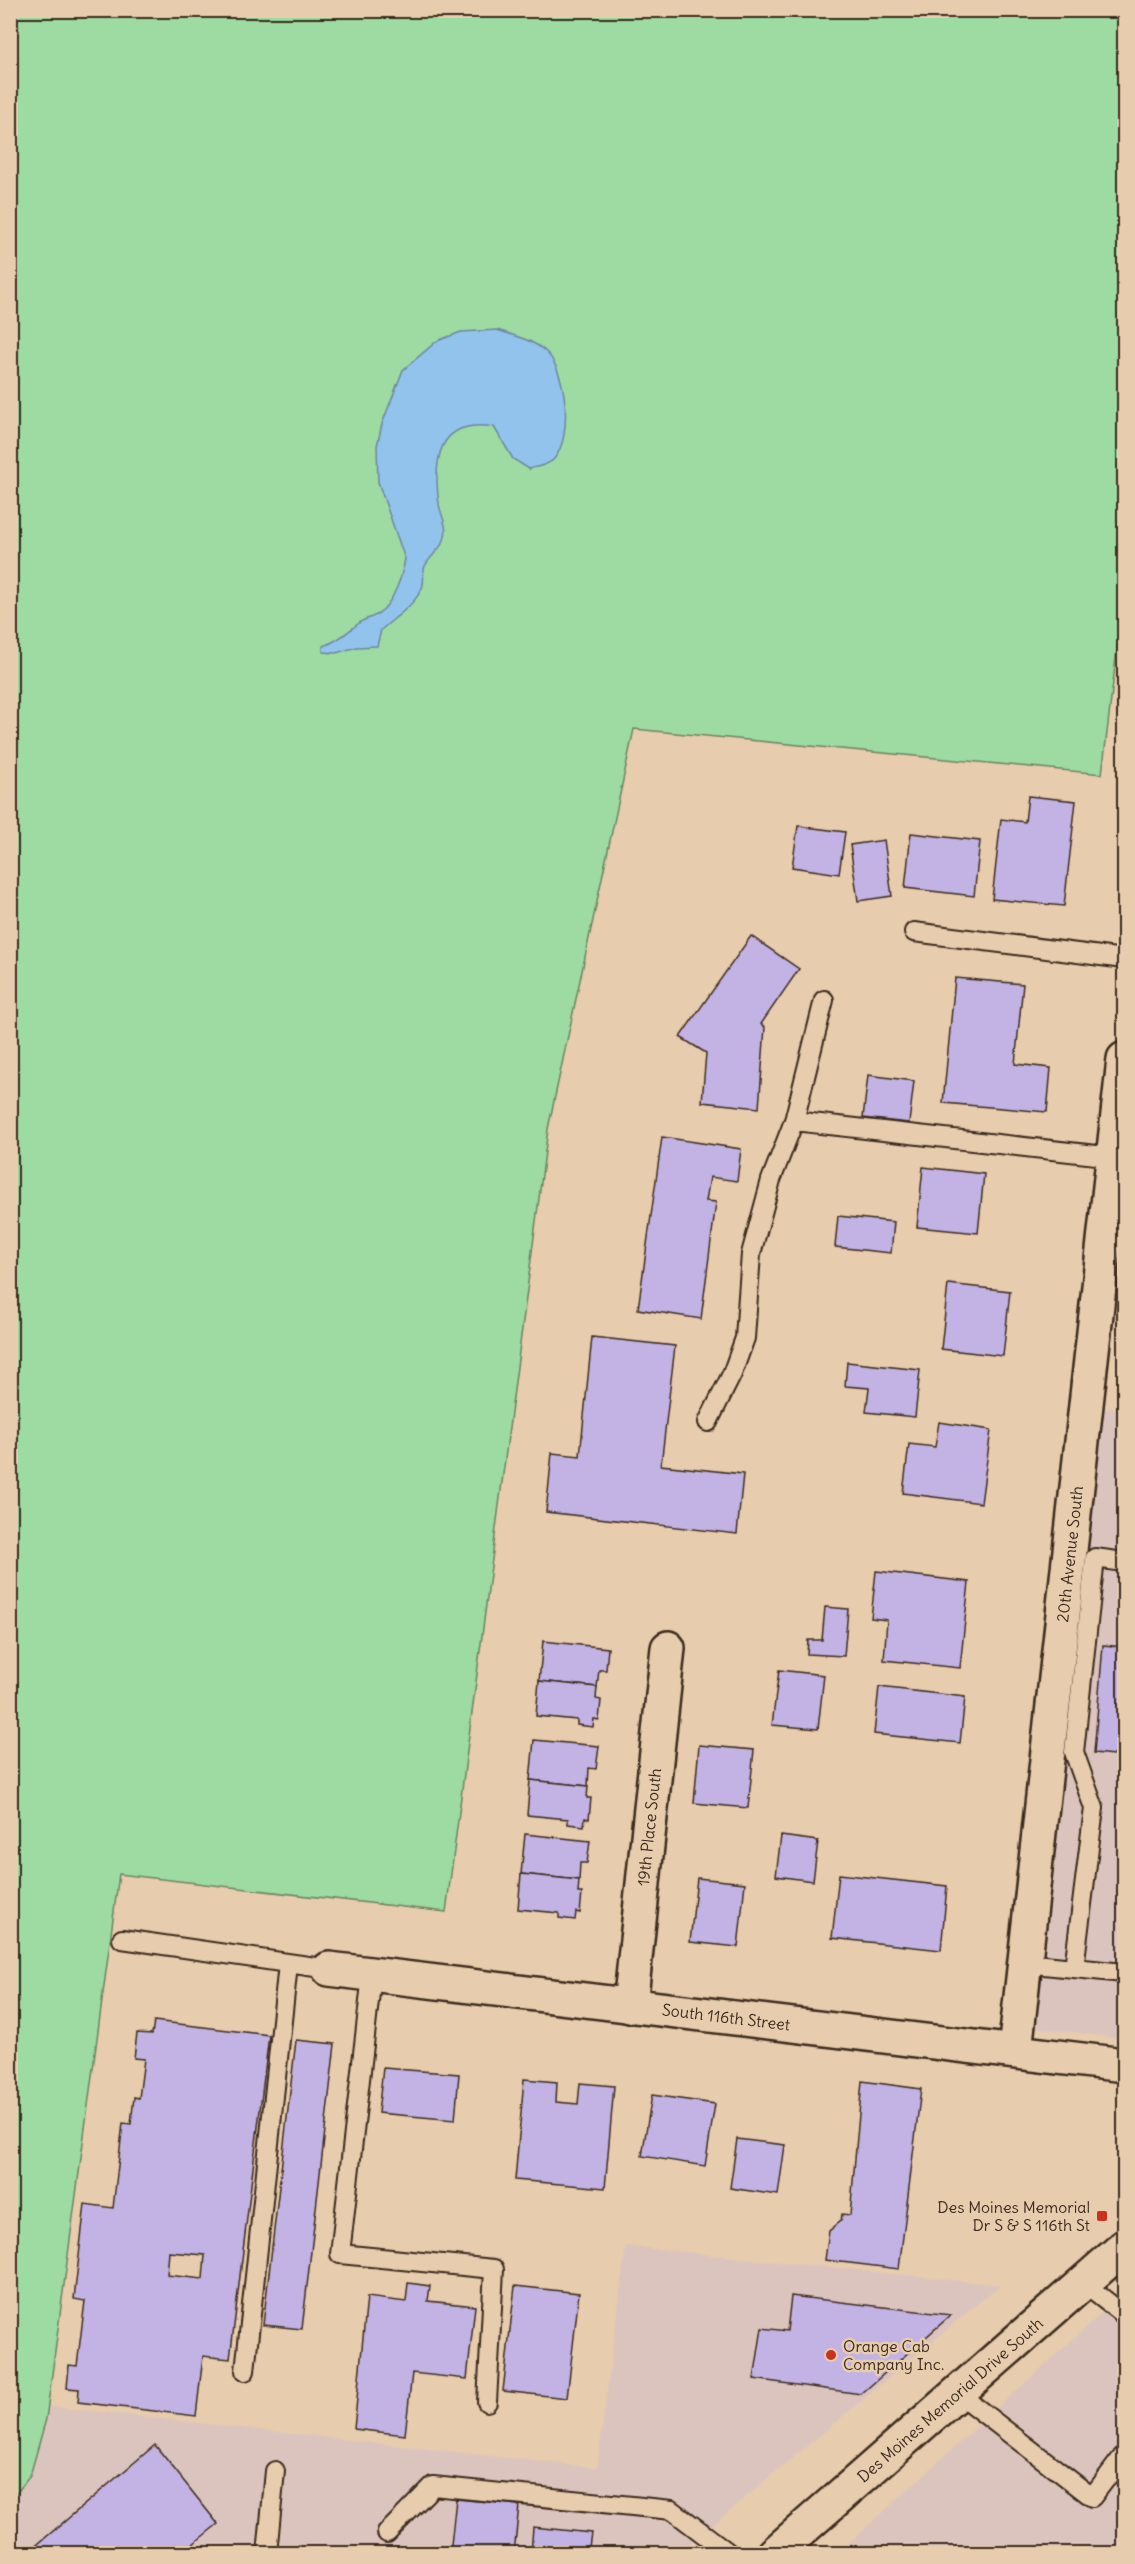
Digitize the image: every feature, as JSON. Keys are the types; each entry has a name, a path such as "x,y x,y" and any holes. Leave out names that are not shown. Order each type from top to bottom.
{"street":[{"name":"20th Avenue South","path":"1015,2051 1125,1059"},
{"name":"19th Place South","path":"630,2006 668,1648"},
{"name":"South 116th Street","path":"329,1970 1125,2065"},
{"name":"Des Moines Memorial Drive South","path":"774,2553 1125,2247"}],"lane":[{"path":"914,932 1125,959"},
{"path":"708,1422 732,1374 745,1338 751,1254 771,1180 794,1121 824,1000"},
{"path":"794,1121 1113,1157"},
{"path":"1074,1968 1094,1808 1074,1752 1095,1558 1125,1562"},
{"path":"123,1939 329,1970"},
{"path":"1024,1963 1125,1973"},
{"path":"245,2371 288,1964"},
{"path":"372,1975 340,2254 495,2269 487,2402"},
{"path":"1083,2283 1125,2315"},
{"path":"956,2392 1092,2497 1125,2455"},
{"path":"267,2553 275,2471"},
{"path":"387,2533 433,2486 672,2510 730,2553"}],"shaded area":[{"path":"1102,1408 1124,1411 1124,2039 1034,2027"},
{"path":"626,2246 1000,2285 679,2553 11,2554 11,2500 30,2476 48,2406 597,2468"},
{"path":"1124,2293 1124,2553 838,2553"}],"green space":[{"path":"11,11 1124,11 1124,591 1102,774 634,729 548,1129 446,1912 119,1874 46,2419 30,2476 11,2500"}],"water":[{"path":"497,330 536,345 554,362 565,405 564,436 560,449 552,461 529,469 513,459 494,427 475,426 461,429 450,436 443,446 437,472 439,504 445,535 442,544 425,566 423,585 419,594 409,606 381,630 377,646 357,647 336,653 323,652 323,646 384,608 393,596 402,573 405,559 378,482 377,446 382,424 403,370 437,341 461,332"}],"building":[{"path":"1028,796 1076,801 1064,906 992,899 1001,819 1025,822"},
{"path":"798,826 845,832 839,874 792,867"},
{"path":"911,833 980,841 974,896 905,888"},
{"path":"884,840 892,896 858,901 850,845"},
{"path":"751,936 799,969 761,1024 765,1027 759,1108 702,1102 706,1053 680,1037"},
{"path":"955,978 1023,984 1015,1064 1051,1068 1047,1112 943,1103"},
{"path":"868,1075 914,1081 909,1123 863,1118"},
{"path":"662,1137 741,1149 737,1181 710,1177 706,1201 716,1202 701,1319 638,1309"},
{"path":"923,1167 984,1174 978,1233 917,1227"},
{"path":"838,1216 894,1222 891,1253 835,1247"},
{"path":"948,1284 1010,1291 1003,1356 941,1349"},
{"path":"592,1337 675,1346 661,1465 743,1474 737,1534 546,1512 552,1453 580,1456"},
{"path":"847,1362 920,1370 915,1417 866,1412 869,1388 845,1386"},
{"path":"939,1422 991,1430 981,1503 903,1493 909,1444 935,1447"},
{"path":"876,1571 969,1582 960,1668 884,1660 887,1620 871,1618"},
{"path":"825,1607 848,1609 844,1656 807,1654 808,1640 822,1640"},
{"path":"543,1641 608,1648 606,1670 599,1670 597,1687 539,1681"},
{"path":"1103,1645 1124,1647 1124,1756 1094,1753"},
{"path":"779,1670 824,1675 818,1729 772,1725"},
{"path":"539,1681 597,1687 596,1699 601,1700 599,1720 594,1719 593,1727 577,1725 577,1720 536,1716"},
{"path":"879,1687 965,1697 960,1743 874,1734"},
{"path":"534,1740 599,1746 596,1769 589,1768 588,1786 530,1780"},
{"path":"699,1745 754,1750 748,1808 694,1803"},
{"path":"530,1780 588,1786 587,1798 591,1798 589,1819 585,1818 584,1826 568,1824 568,1819 527,1815"},
{"path":"525,1834 590,1841 587,1863 580,1863 579,1880 521,1874"},
{"path":"781,1836 818,1841 813,1881 776,1876"},
{"path":"521,1874 579,1880 578,1893 582,1893 580,1913 576,1912 575,1920 559,1918 559,1913 518,1909"},
{"path":"839,1874 947,1886 941,1950 832,1938"},
{"path":"697,1878 745,1883 738,1947 690,1942"},
{"path":"154,2021 269,2035 230,2359 203,2356 196,2416 78,2402 79,2389 67,2388 69,2365 77,2366 85,2301 74,2299 85,2204 113,2208 123,2123 131,2124 134,2097 139,2098 144,2059 134,2058 137,2033 152,2034","holes":["169,2252 205,2255 203,2279 167,2275"]},
{"path":"296,2040 335,2044 302,2329 263,2325"},
{"path":"383,2068 459,2074 455,2120 378,2113"},
{"path":"524,2079 557,2082 556,2102 578,2104 580,2083 614,2086 605,2188 515,2180"},
{"path":"862,2081 921,2089 899,2269 825,2260 829,2231 841,2221 842,2214 850,2215"},
{"path":"652,2095 715,2104 705,2166 642,2156"},
{"path":"737,2139 785,2145 778,2195 730,2188"},
{"path":"408,2283 430,2286 428,2301 475,2306 467,2379 412,2373 405,2435 354,2429 367,2297 406,2302"},
{"path":"515,2286 579,2293 567,2398 503,2391"},
{"name":"Orange Cab Company Inc.","path":"791,2296 951,2315 861,2394 754,2379 762,2328 787,2331"},
{"path":"155,2445 218,2524 193,2544 201,2554 26,2554"},
{"path":"456,2499 519,2505 514,2554 450,2554"},
{"path":"533,2527 591,2533 588,2554 531,2554"}],"place":[{"name":"Des Moines Memorial Dr S & S 116th St","path":"1102,2216"},
{"name":"Orange Cab Company Inc.","path":"831,2355"}]}
